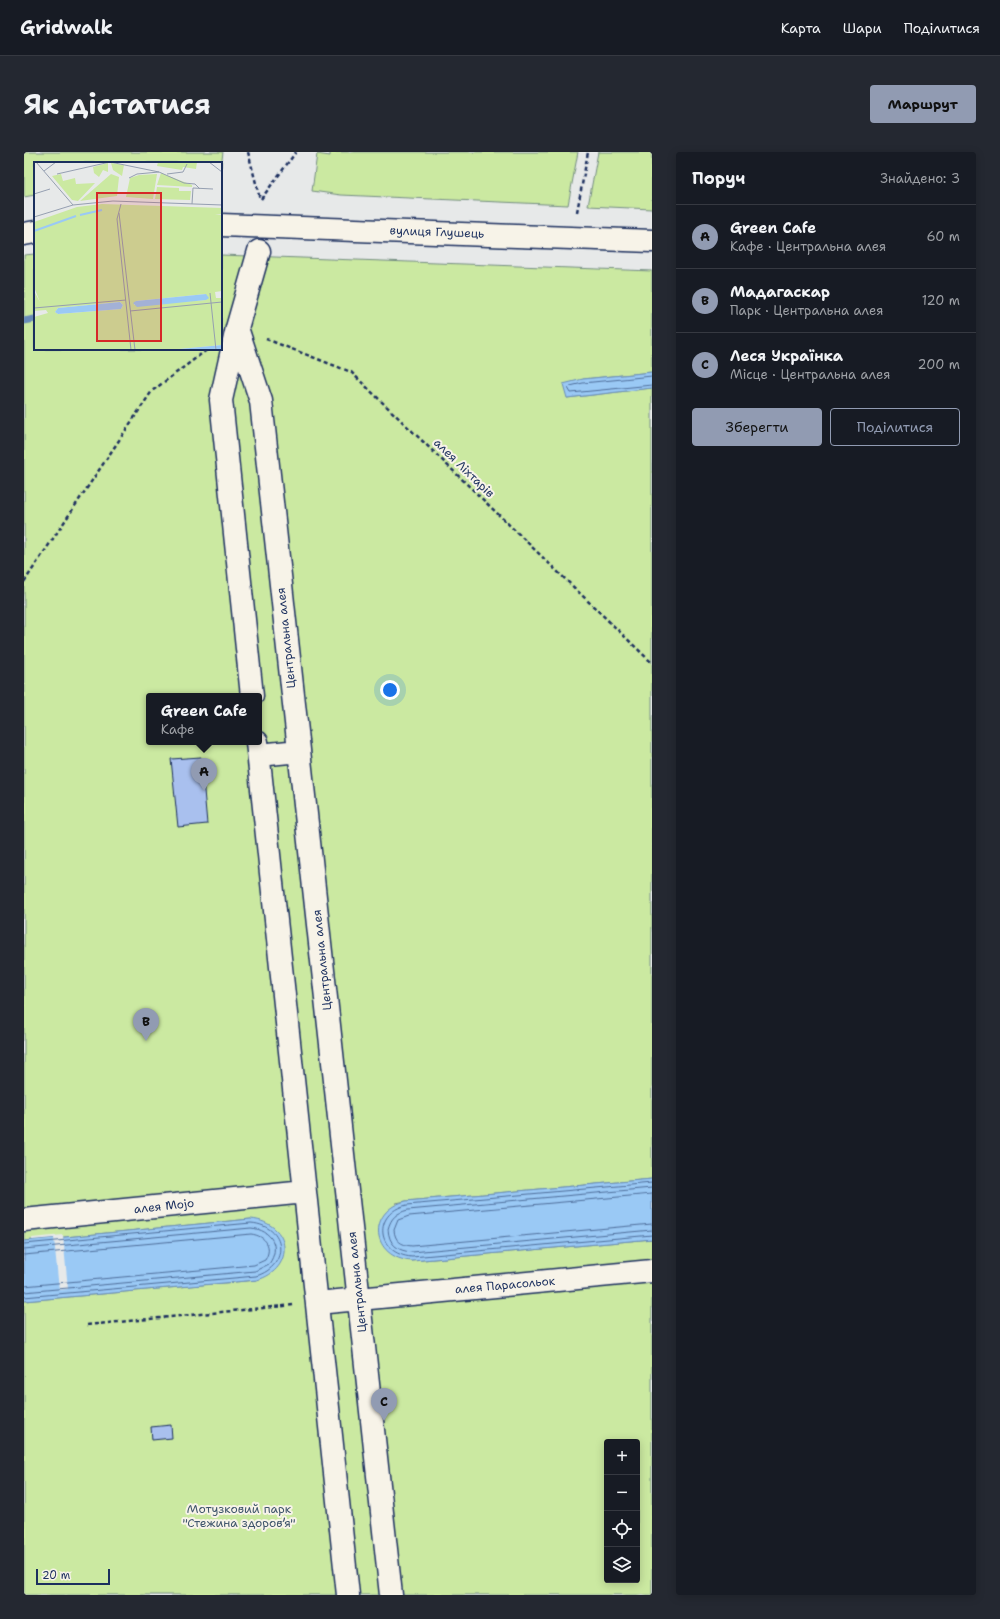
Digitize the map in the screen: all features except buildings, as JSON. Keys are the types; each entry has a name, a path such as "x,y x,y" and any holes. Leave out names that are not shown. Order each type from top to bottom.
{"street":[{"name":"вулиця Глушець","path":"222,225 652,241"},
{"path":"24,234 34,232"},
{"path":"252,693 221,400 237,328 259,251"},
{"name":"Центральна алея","path":"237,328 260,401 391,1595"},
{"path":"299,751 258,749 348,1595"},
{"name":"алея Mojo","path":"24,1220 305,1192"},
{"name":"алея Парасольок","path":"317,1303 652,1271"}],"path":[{"path":"248,152 260,199 296,152"},
{"path":"577,212 588,152"},
{"name":"алея Ліхтарів","path":"237,328 351,372 652,663"},
{"path":"24,582 152,391 207,350"},
{"path":"87,1325 317,1303"}],"green space":[{"path":"24,152 223,152 222,162 34,162 34,195 24,197"},
{"path":"330,152 578,152 568,205 341,195 312,191 317,154 330,156"},
{"path":"598,152 652,152 652,209 588,206"},
{"name":"Мотузковий парк \"Стежина здоров’я\"","path":"34,254 34,350 222,350 222,255 652,271 652,372 583,379 567,398 652,388 652,1179 396,1203 412,1261 652,1239 652,1595 24,1595 24,1301 257,1280 251,1219 24,1241 24,255"}],"water":[{"path":"652,372 652,388 567,398 563,384 583,379"},
{"path":"652,1179 652,1239 412,1261 398,1258 388,1252 382,1243 379,1234 380,1224 384,1214 393,1206 406,1201"},
{"path":"251,1219 265,1222 275,1229 281,1237 284,1247 283,1257 278,1266 270,1274 257,1280 24,1301 24,1241"}],"pier":[{"path":"63,1235 68,1289 59,1290 54,1238 32,1240 32,1238"}],"waterway":[{"path":"24,321 34,319"}],"place":[{"name":"Green Cafe","path":"204,791"},
{"name":"Мадагаскар","path":"146,1041"},
{"name":"Леся Українка","path":"384,1421"}]}
